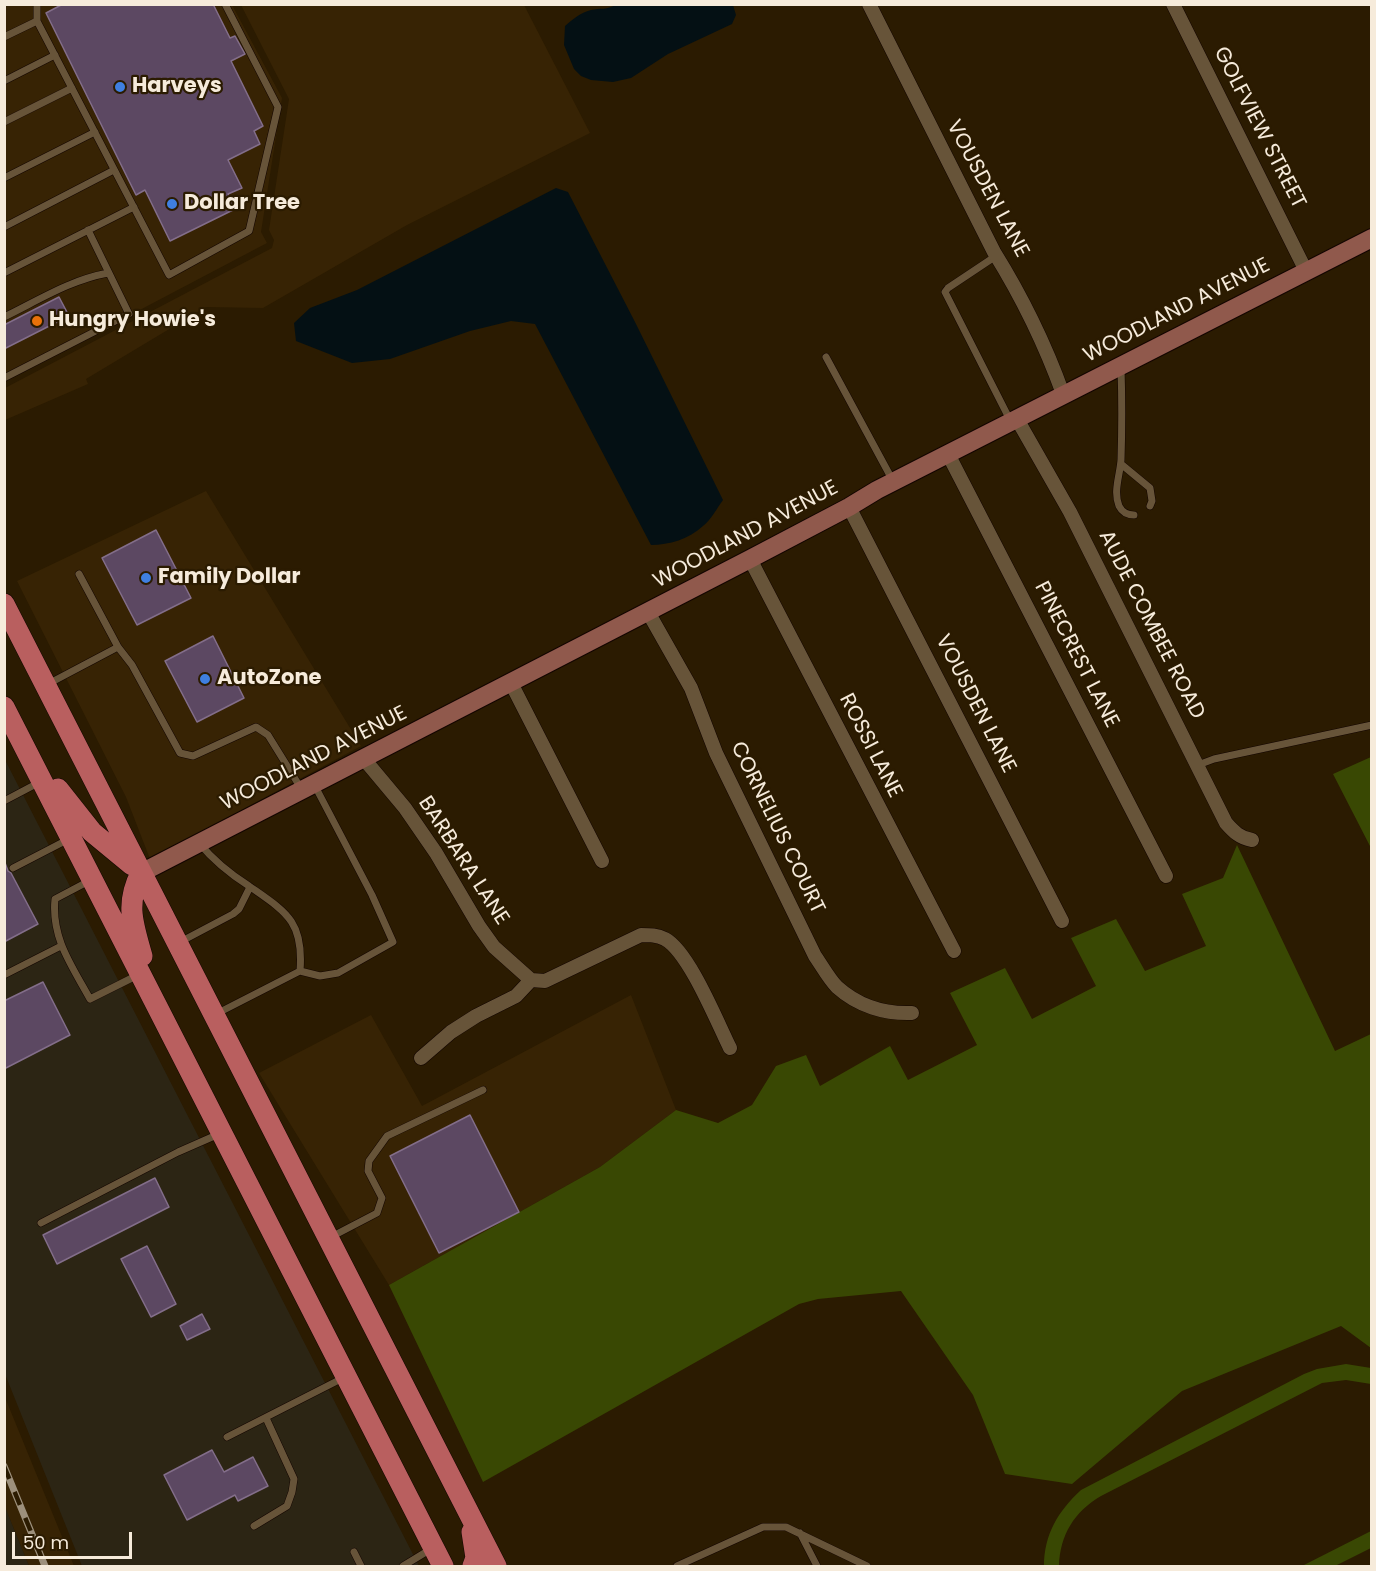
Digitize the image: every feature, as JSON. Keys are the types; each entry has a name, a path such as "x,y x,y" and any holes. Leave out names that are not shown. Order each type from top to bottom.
{"main road":[{"path":"4,604 496,1566"},
{"path":"6,712 438,1557"},
{"path":"22,740 72,809 92,832 141,873"},
{"path":"141,873 132,894 130,908 158,1009"},
{"path":"468,1512 476,1547 473,1566"}],"street":[{"name":"VOUSDEN LANE","path":"869,4 996,256 1020,296 1063,394"},
{"name":"GOLFVIEW STREET","path":"1173,4 1306,271"},
{"name":"WOODLAND AVENUE","path":"141,873 648,612 1063,394 1371,238"},
{"name":"AUDE COMBEE ROAD","path":"1014,421 1070,512 1226,824 1243,838 1252,840"},
{"name":"PINECREST LANE","path":"948,454 1166,876"},
{"name":"VOUSDEN LANE","path":"849,507 1062,921"},
{"name":"ROSSI LANE","path":"750,559 954,951"},
{"name":"CORNELIUS COURT","path":"648,612 691,688 716,753 815,956 837,987 865,1006 895,1013 912,1012"},
{"path":"511,683 602,861"},
{"name":"BARBARA LANE","path":"364,759 405,808 424,835 494,947 531,980"},
{"path":"421,1059 451,1032 476,1016 516,996 531,980 545,981 642,935 658,936 667,940 681,956 697,982 730,1048"}],"lane":[{"path":"37,4 37,21 169,275 249,231 278,106 225,4"},
{"path":"4,37 37,21"},
{"path":"4,81 55,55"},
{"path":"4,122 72,88"},
{"path":"4,178 95,132"},
{"path":"4,227 114,170"},
{"path":"4,273 134,207"},
{"path":"4,378 129,314 88,230"},
{"path":"996,256 945,292 1014,421"},
{"path":"4,317 73,282 108,273"},
{"path":"826,357 894,482"},
{"path":"1121,365 1121,464 1117,479 1118,502 1120,509 1128,515 1134,515"},
{"path":"1121,464 1150,488 1152,501 1150,506"},
{"path":"79,574 118,647 132,665 180,753 193,756 256,727 268,735 308,788 372,895 393,942 338,973 320,976 300,971 214,1016"},
{"path":"45,685 118,647"},
{"path":"1198,765 1371,725"},
{"path":"4,801 43,781"},
{"path":"13,868 72,838"},
{"path":"200,843 226,871 282,909 292,922 301,954 300,971"},
{"path":"93,879 56,899 54,916 61,946 90,999 140,973"},
{"path":"177,944 239,909 250,887"},
{"path":"4,975 61,946"},
{"path":"328,1239 377,1213 382,1198 368,1171 369,1161 387,1136 483,1090"},
{"path":"41,1224 178,1152 221,1133"},
{"path":"227,1437 345,1376"},
{"path":"254,1526 287,1506 294,1479 266,1418"},
{"path":"677,1566 763,1527 786,1527 867,1566"},
{"path":"800,1533 817,1566"},
{"path":"354,1552 361,1566"},
{"path":"403,1566 438,1557"},
{"path":"849,1557 854,1566"}],"shaded area":[{"path":"5,5 232,5 282,98 261,232 267,243 5,381"},
{"path":"241,5 524,5 590,133 407,225 263,308 206,307 86,379 88,384 5,420 5,388 272,248 274,240 269,230 289,99"},
{"path":"615,5 733,5 736,15 732,24 668,54 631,78 613,82 591,80 581,76 574,69 564,45 565,26 583,13"},
{"path":"556,188 568,192 723,500 697,531 678,540 651,545 535,324 511,321 470,331 390,359 352,363 296,341 294,323 310,308 357,290"},
{"path":"206,491 361,746 150,859 126,797 17,581"},
{"path":"4,758 419,1566 82,1566 5,1374"},
{"path":"631,995 676,1110 600,1167 389,1285 259,1073 371,1015 422,1106"},
{"path":"4,1395 74,1566 29,1566 4,1506"},
{"path":"5,1506 9,1517 29,1566 5,1566"}],"green space":[{"path":"1371,757 1371,848 1333,774"},
{"path":"1237,845 1335,1051 1371,1034 1371,1348 1341,1326 1182,1391 1072,1484 1005,1474 973,1395 901,1291 818,1299 799,1304 483,1482 389,1285 600,1167 676,1110 718,1123 752,1105 776,1066 806,1055 820,1086 890,1046 908,1080 977,1045 950,993 1005,968 1032,1019 1096,986 1071,938 1116,919 1145,971 1206,946 1182,894 1223,878"},
{"path":"1346,1364 1371,1368 1371,1384 1346,1380 1322,1383 1101,1496 1083,1509 1070,1525 1062,1544 1059,1566 1044,1566 1047,1544 1054,1524 1081,1490 1304,1374 1317,1369"},
{"path":"1371,1531 1371,1548 1335,1566 1302,1566"}],"building":[{"path":"63,4 213,4 230,38 235,36 245,54 231,61 263,126 254,131 260,144 228,160 242,188 228,194 235,209 170,241 145,190 136,195 46,13"},
{"name":"Hungry Howie's","path":"59,297 69,316 4,349 4,325"},
{"name":"Family Dollar","path":"156,530 191,598 137,625 102,558"},
{"name":"AutoZone","path":"213,636 244,698 197,722 165,661"},
{"path":"4,860 38,924 4,942"},
{"path":"43,982 70,1035 4,1069 4,1001"},
{"path":"470,1115 519,1212 439,1253 390,1156"},
{"path":"155,1178 169,1207 57,1264 43,1235"},
{"path":"147,1246 176,1304 151,1317 121,1259"},
{"path":"202,1314 210,1329 187,1340 180,1326"},
{"path":"212,1450 224,1472 253,1457 268,1486 238,1501 235,1495 187,1520 164,1475"}],"railway":[{"path":"4,1466 45,1566"}],"place":[{"name":"Harveys","path":"120,87"},
{"name":"Dollar Tree","path":"172,204"},
{"name":"Hungry Howie's","path":"37,321"},
{"name":"Family Dollar","path":"146,578"},
{"name":"AutoZone","path":"205,679"}]}
